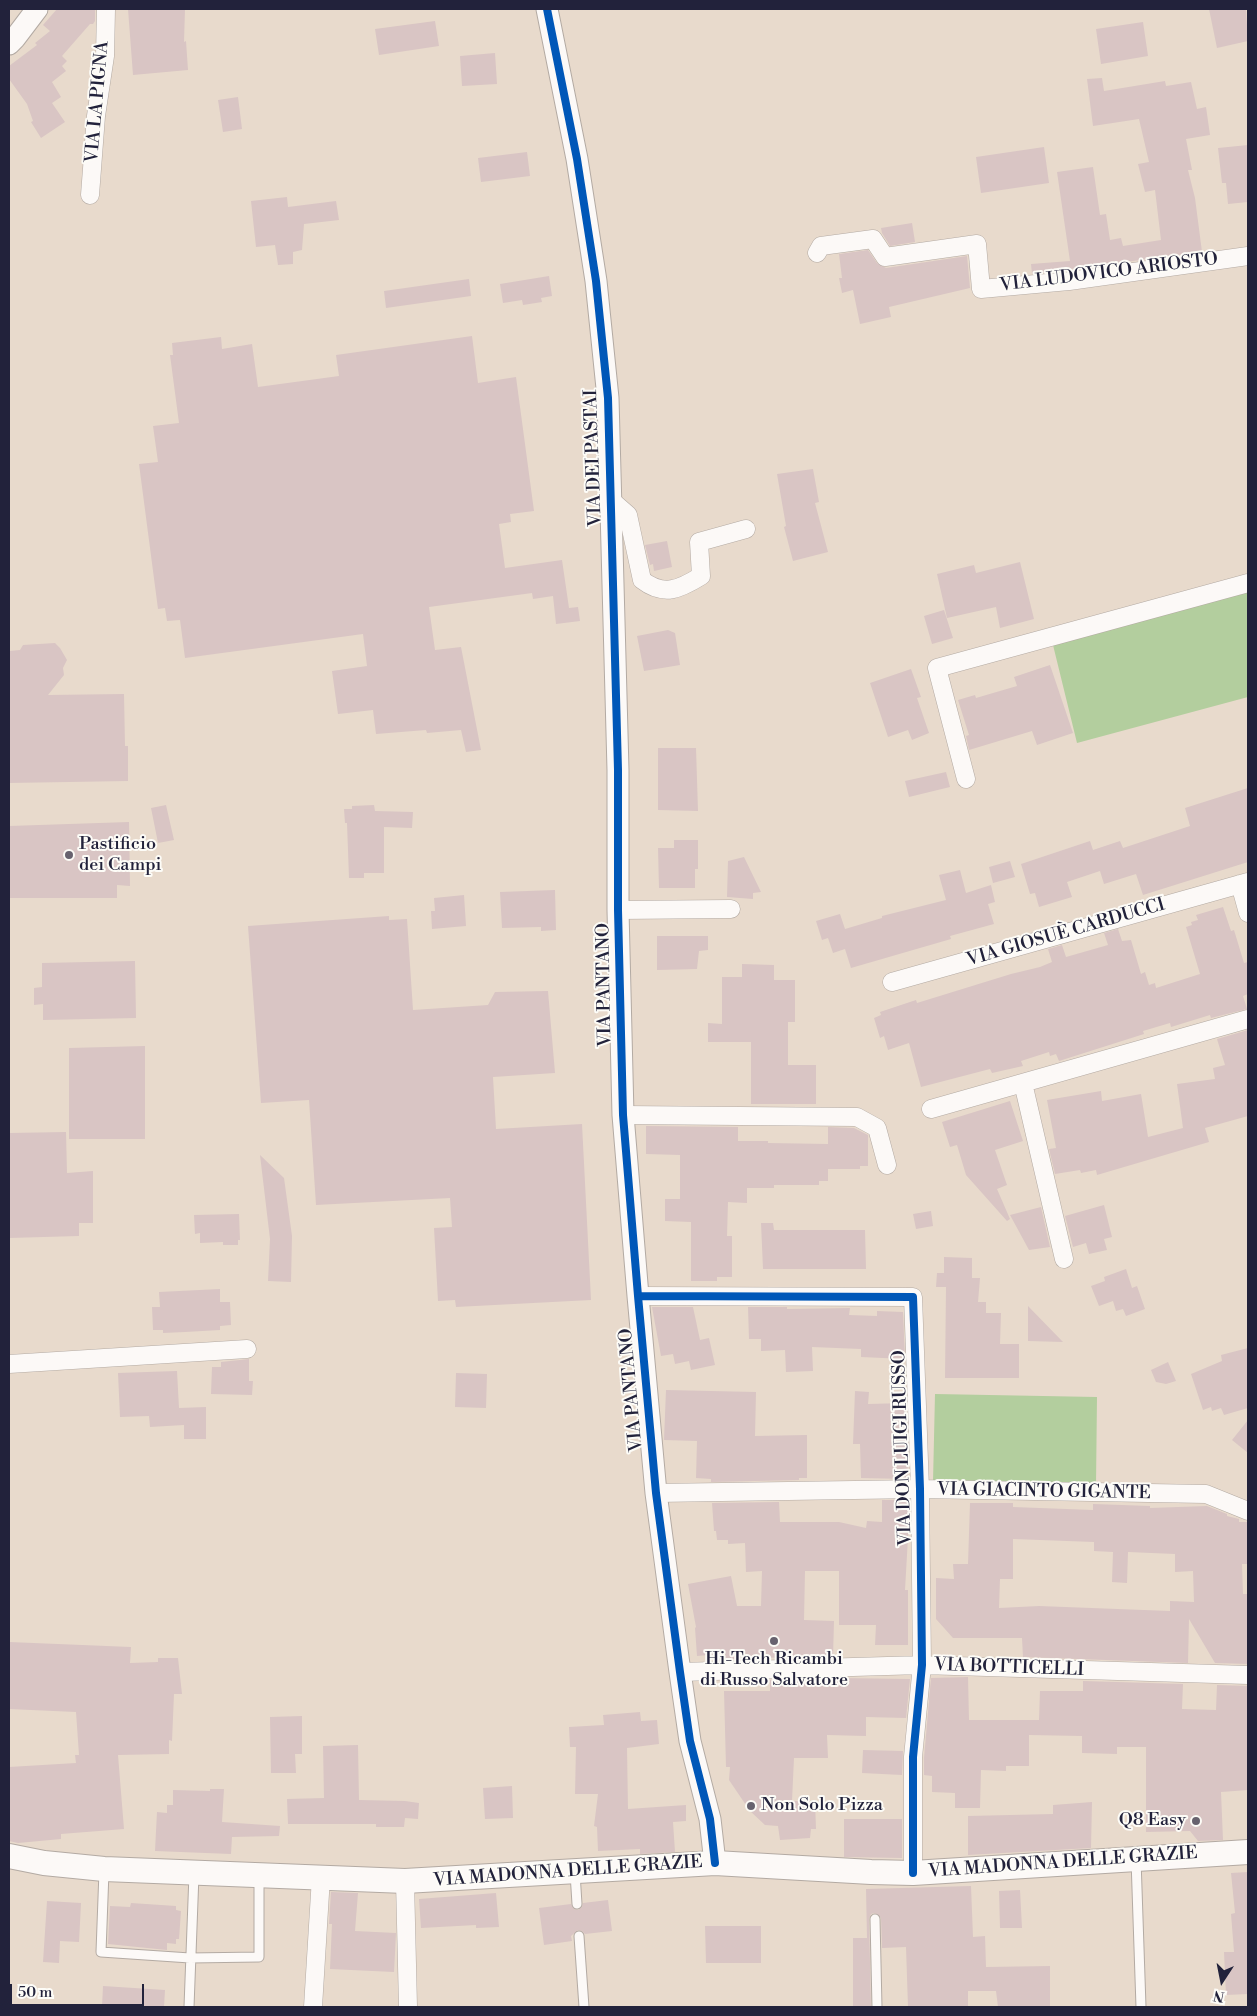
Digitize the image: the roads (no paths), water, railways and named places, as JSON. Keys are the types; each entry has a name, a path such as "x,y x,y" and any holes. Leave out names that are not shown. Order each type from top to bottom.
{"main road":[{"name":"VIA MADONNA DELLE GRAZIE","path":"9,1856 44,1863 104,1869 406,1881 715,1863 872,1876 1248,1852"}],"street":[{"path":"9,44 37,9"},
{"name":"VIA LA PIGNA","path":"90,195 96,116 105,56 106,9"},
{"name":"VIA DEI PASTAI","path":"547,9 577,159 596,281 608,398 618,770 618,910"},
{"name":"VIA LUDOVICO ARIOSTO","path":"816,253 821,246 873,239 885,256 977,244 981,290 1248,256"},
{"path":"612,501 628,515 642,580 654,589 681,588 701,576 699,542 746,529"},
{"path":"966,779 937,668 1248,583"},
{"name":"VIA GIOSUÈ CARDUCCI","path":"892,982 1244,883 1248,913"},
{"path":"618,910 731,908"},
{"name":"VIA PANTANO","path":"618,910 623,1115 656,1493 690,1741 710,1819 715,1863"},
{"path":"931,1109 1248,1019"},
{"path":"1023,1083 1064,1260"},
{"path":"623,1115 857,1117 877,1128 887,1165"},
{"name":"VIA DON LUIGI RUSSO","path":"638,1296 913,1297 920,1490 922,1665 913,1757 913,1873"},
{"path":"9,1364 247,1350"},
{"name":"VIA GIACINTO GIGANTE","path":"656,1493 920,1490 1206,1494 1248,1512"},
{"name":"VIA BOTTICELLI","path":"680,1672 922,1665 1248,1675"},
{"path":"314,2007 321,1877"},
{"path":"406,1881 408,2007"}],"lane":[{"path":"1136,1858 1141,2007"},
{"path":"104,1869 101,1952 190,1958 259,1957 259,1875"},
{"path":"574,1870 577,1904"},
{"path":"189,2007 194,1872"},
{"path":"875,1919 877,2007"},
{"path":"578,1936 584,2007"}],"place":[{"name":"Pastificio dei Campi","path":"69,855"},
{"name":"Hi-Tech Ricambi di Russo Salvatore","path":"774,1641"},
{"name":"Non Solo Pizza","path":"751,1806"},
{"name":"Q8 Easy","path":"1196,1821"}]}
